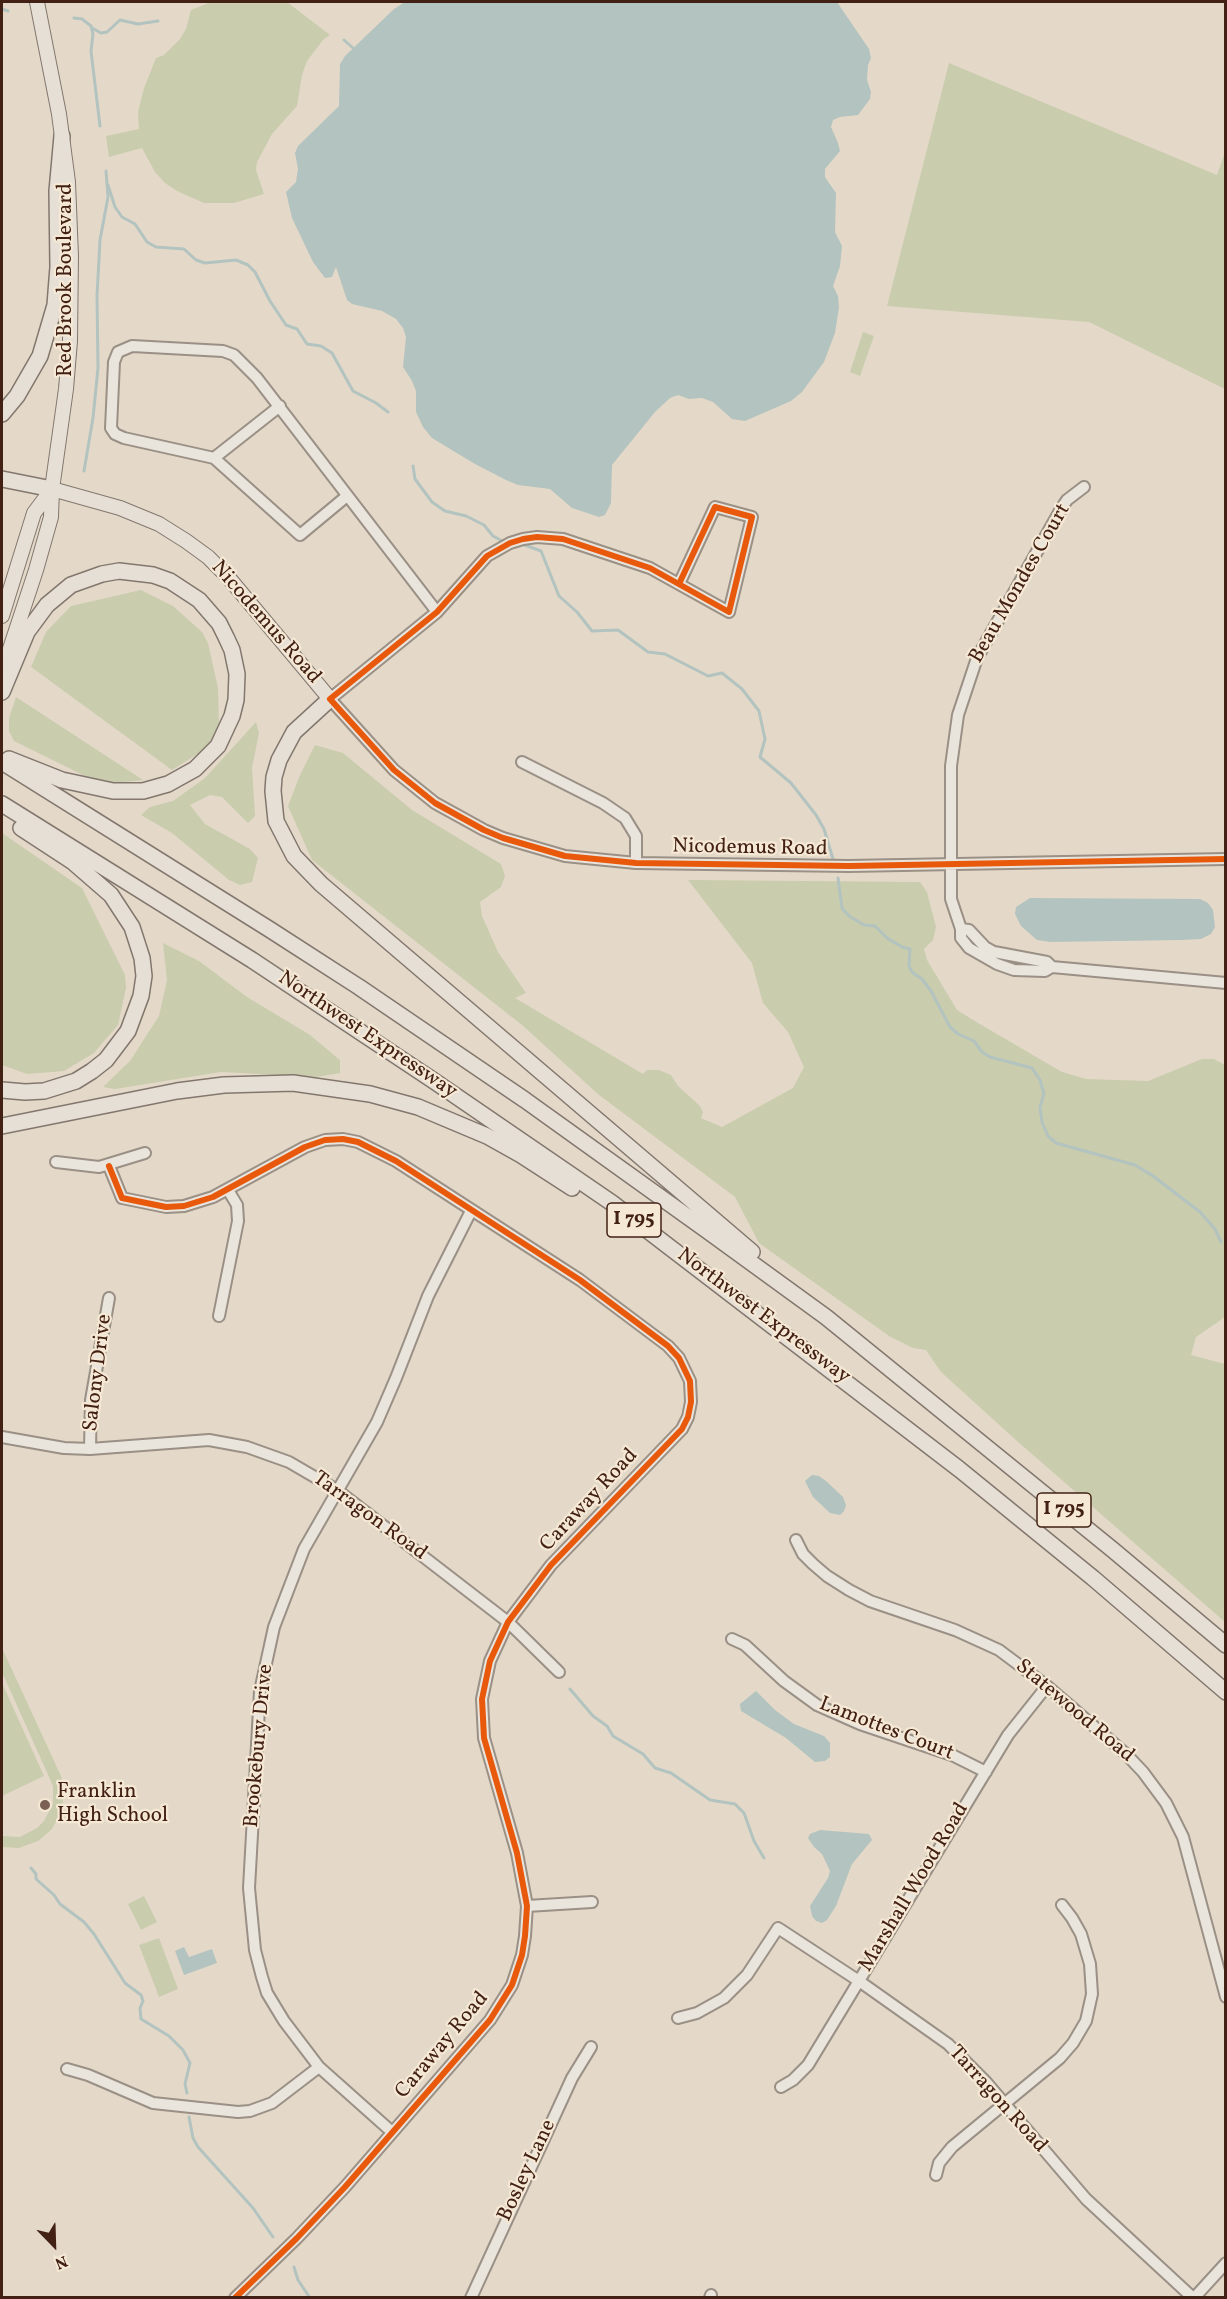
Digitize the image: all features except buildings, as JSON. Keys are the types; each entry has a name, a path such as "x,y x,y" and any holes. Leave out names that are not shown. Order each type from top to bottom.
{"highway":[{"path":"2,414 17,396 35,366 48,334 55,305 58,267 57,190 62,136"},
{"path":"2,479 52,489"},
{"path":"2,692 27,632 47,605 72,585 102,574 119,571 153,575 170,581 200,600 219,623 226,636 237,674 236,700 232,716 227,731 218,746 195,769 155,789 129,793 93,788 62,780 2,756"},
{"path":"330,699 294,732 279,760 274,777 276,821 294,856 321,884 826,1317"},
{"name":"Northwest Expressway","path":"2,762 377,999 525,1100 826,1317 1113,1550 1226,1645"},
{"name":"Northwest Expressway","path":"2,804 168,906 435,1081 689,1260 959,1469 1093,1578 1226,1692"},
{"path":"2,814 73,862 111,895 132,927 140,950 144,976 141,996 128,1031 106,1060 92,1071 68,1084 44,1091 2,1090"},
{"path":"2,1126 177,1091 224,1085 293,1083 370,1094 418,1107 487,1136 607,1212 689,1260"},
{"path":"2,1120 22,1122"}],"main road":[{"name":"Red Brook Boulevard","path":"2,673 51,517 52,489 66,389 70,341 71,219 59,114 37,2"},
{"path":"2,616 34,513 52,489"},
{"name":"Nicodemus Road","path":"52,489 120,508 159,524 208,557 228,577 330,699"}],"street":[{"path":"347,496 300,535 214,458 123,438 115,434 111,428 114,362 118,352 132,346 224,351 244,363 280,406 437,612"},
{"path":"214,458 280,406"},
{"name":"Beau Mondes Court","path":"1084,487 1067,500 1061,509 989,634 969,678 958,715 951,766 950,865 951,899 961,929 961,938 969,948 988,961 1014,970 1045,971 1052,967 1226,983"},
{"path":"330,699 437,612 479,563 497,549 510,543 537,537 563,538 650,568 729,612 752,517 716,507 679,584"},
{"name":"Nicodemus Road","path":"330,699 394,770 435,803 458,817 503,838 541,850 595,860 636,863 849,866 1226,859"},
{"path":"522,762 610,806 626,818 636,836 636,863"},
{"name":"Caraway Road","path":"109,1166 122,1198 166,1207 184,1206 228,1190 305,1147 325,1140 343,1139 358,1142 373,1148 580,1280 657,1337 679,1358 690,1381 689,1410 682,1429 551,1565 508,1622 485,1676 482,1718 489,1760 517,1853 527,1906 522,1955 512,1985 490,2020 322,2213 235,2298"},
{"path":"56,1162 82,1166 109,1166 145,1153"},
{"path":"219,1316 237,1221 237,1205 228,1190"},
{"name":"Brookebury Drive","path":"392,2132 319,2067 284,2021 267,1993 255,1950 249,1888 260,1691 285,1593 304,1549 376,1422 428,1296 471,1211"},
{"name":"Salony Drive","path":"90,1449 91,1400 109,1298"},
{"name":"Tarragon Road","path":"2,1437 64,1448 90,1449 192,1440 227,1442 290,1462 337,1490 508,1622 559,1672"},
{"name":"Statewood Road","path":"796,1540 803,1554 813,1564 849,1590 870,1601 980,1640 1017,1661 1126,1754 1143,1772 1166,1803 1189,1856 1226,1997"},
{"name":"Lamottes Court","path":"732,1640 745,1645 784,1681 817,1705 860,1724 952,1755 986,1772"},
{"name":"Marshall Wood Road","path":"781,2087 793,2080 808,2064 1008,1735 1047,1686"},
{"path":"527,1906 592,1902"},
{"path":"936,2175 939,2163 951,2147 1068,2050 1088,2015 1092,1994 1090,1964 1081,1934 1062,1905"},
{"name":"Tarragon Road","path":"678,2018 698,2013 724,1998 747,1974 778,1929 948,2044 1005,2103 1086,2199 1193,2298"},
{"name":"Bosley Lane","path":"471,2298 572,2078 591,2048"},
{"path":"67,2069 88,2075 153,2103 238,2112 262,2108 272,2103 319,2067"},
{"path":"1193,2298 1226,2263"}],"green space":[{"path":"211,2 287,2 330,35 323,40 307,61 302,75 297,106 272,134 257,162 256,170 264,194 234,203 204,203 177,191 155,172 142,148 109,157 106,136 139,129 138,112 144,88 156,58 164,55 180,39 186,29 191,10"},
{"path":"949,63 1217,175 1225,152 1225,389 1089,322 887,306"},
{"path":"863,332 874,336 860,376 850,372"},
{"path":"141,590 173,606 202,632 208,643 218,688 219,727 207,748 172,770 31,667 46,632 71,606"},
{"path":"16,697 143,780 113,783 89,778 14,741 9,731 9,718"},
{"path":"256,722 259,733 252,768 255,816 248,823 222,797 210,795 190,805 205,824 250,849 258,858 252,882 240,885 229,880 172,833 141,815 150,807 173,801 205,778"},
{"path":"315,745 343,753 412,810 501,864 505,876 501,887 480,902 482,916 498,952 526,993 515,998 643,1074 647,1070 659,1070 671,1075 678,1086 700,1106 703,1112 701,1118 722,1127 793,1088 804,1067 788,1032 763,1003 752,963 688,880 920,882 927,892 936,927 933,940 924,949 927,960 957,1010 978,1023 1062,1072 1086,1079 1148,1081 1202,1059 1214,1059 1225,1065 1225,1317 1196,1337 1191,1355 1225,1364 1225,1622 941,1372 926,1350 913,1348 889,1336 759,1243 735,1197 599,1095 522,1025 312,860 288,806"},
{"path":"2,833 82,888 125,975 126,988 118,1025 94,1053 64,1071 27,1074 2,1065"},
{"path":"163,943 199,961 247,997 310,1035 340,1060 340,1073 316,1077 221,1072 115,1089 103,1087 130,1061 159,1016 167,980"},
{"path":"2,1648 61,1776 64,1789 62,1810 52,1829 38,1841 19,1848 2,1847 2,1836 20,1837 37,1828 44,1821 53,1804 53,1786 2,1672"},
{"path":"2,1683 44,1776 2,1796"},
{"path":"144,1896 157,1922 141,1930 128,1904"},
{"path":"159,1938 178,1989 159,1997 139,1945"}],"shaded area":[{"path":"405,2 837,2 869,49 871,58 867,80 871,92 870,99 858,115 833,120 831,127 840,151 825,169 825,177 836,193 835,232 842,246 840,266 833,286 838,296 839,307 835,333 824,362 802,392 791,401 745,421 732,419 713,402 702,398 689,399 678,395 670,398 655,412 612,465 611,503 605,515 599,517 572,508 550,489 518,485 506,480 432,438 423,427 416,412 416,391 403,367 406,337 403,328 396,319 382,311 352,304 347,300 336,267 332,277 325,278 313,262 292,218 286,192 296,182 298,169 295,153 298,146 339,106 340,64 345,56 394,9"},
{"path":"1030,898 1200,899 1208,903 1213,910 1215,927 1211,934 1201,939 1051,942 1037,940 1021,926 1015,914 1016,907"},
{"path":"812,1475 819,1476 843,1497 846,1505 840,1515 830,1513 813,1497 805,1481"},
{"path":"756,1691 775,1710 794,1724 824,1736 830,1743 830,1757 825,1761 815,1762 786,1738 741,1711 740,1704"},
{"path":"820,1830 869,1834 872,1840 852,1864 836,1906 827,1920 822,1923 816,1921 812,1916 810,1906 830,1871 822,1854 808,1838 810,1834"},
{"path":"184,1947 189,1957 212,1949 217,1963 184,1975 175,1951"}],"waterway":[{"path":"2,9 8,11"},
{"path":"74,18 82,19 91,26 93,34 91,51 100,126"},
{"path":"92,28 101,33 107,32 120,20 138,24 158,21"},
{"path":"344,40 353,48"},
{"path":"84,471 98,368 97,296 100,240 108,197 106,171"},
{"path":"108,185 115,207 122,217 135,224 147,242 156,247 184,249 196,260 205,263 236,260 248,265 255,272 286,325 297,329 307,344 321,346 332,353 353,391 388,412"},
{"path":"413,466 415,479 432,502 445,511 466,516 484,525 493,536 506,543"},
{"path":"522,544 541,551 559,596 577,612 592,631 618,630 648,652 665,654 708,676 722,673 742,689 759,711 765,739 760,757 791,783 816,815 824,829 833,859"},
{"path":"838,878 842,908 849,916 864,925 875,926 887,938 910,949 909,966 912,972 922,979 931,991 950,1027 958,1034 974,1041 982,1052 990,1057 1032,1068 1040,1080 1044,1094 1040,1107 1042,1122 1048,1136 1056,1143 1135,1165 1153,1176 1200,1212 1215,1229 1221,1242"},
{"path":"570,1689 593,1716 607,1726 613,1736 643,1754 655,1768 671,1773 710,1800 735,1804 744,1813 754,1841 764,1858"},
{"path":"31,1868 36,1874 36,1879 54,1895 60,1904 84,1922 125,1983 141,1995 143,2001 140,2008 141,2019 169,2036 183,2050 190,2063 185,2084 187,2093"},
{"path":"189,2117 193,2138 198,2147 253,2208 273,2237"},
{"path":"294,2267 298,2280 310,2298"}],"cycle path":[{"path":"679,584 715,507 752,517 729,612 650,568 563,539 537,537 523,539 510,543 487,556 437,612 330,699 394,770 435,803 503,838 565,856 636,863 849,866 1226,859"},
{"path":"109,1166 122,1198 166,1207 184,1206 213,1197 305,1147 325,1140 343,1139 358,1142 396,1161 580,1280 668,1346 679,1358 690,1381 691,1402 688,1417 682,1429 551,1565 508,1622 490,1661 482,1699 484,1738 517,1853 527,1906 522,1955 512,1985 490,2020 345,2187 297,2238 235,2298"}],"place":[{"name":"Franklin High School","path":"45,1805"}]}
